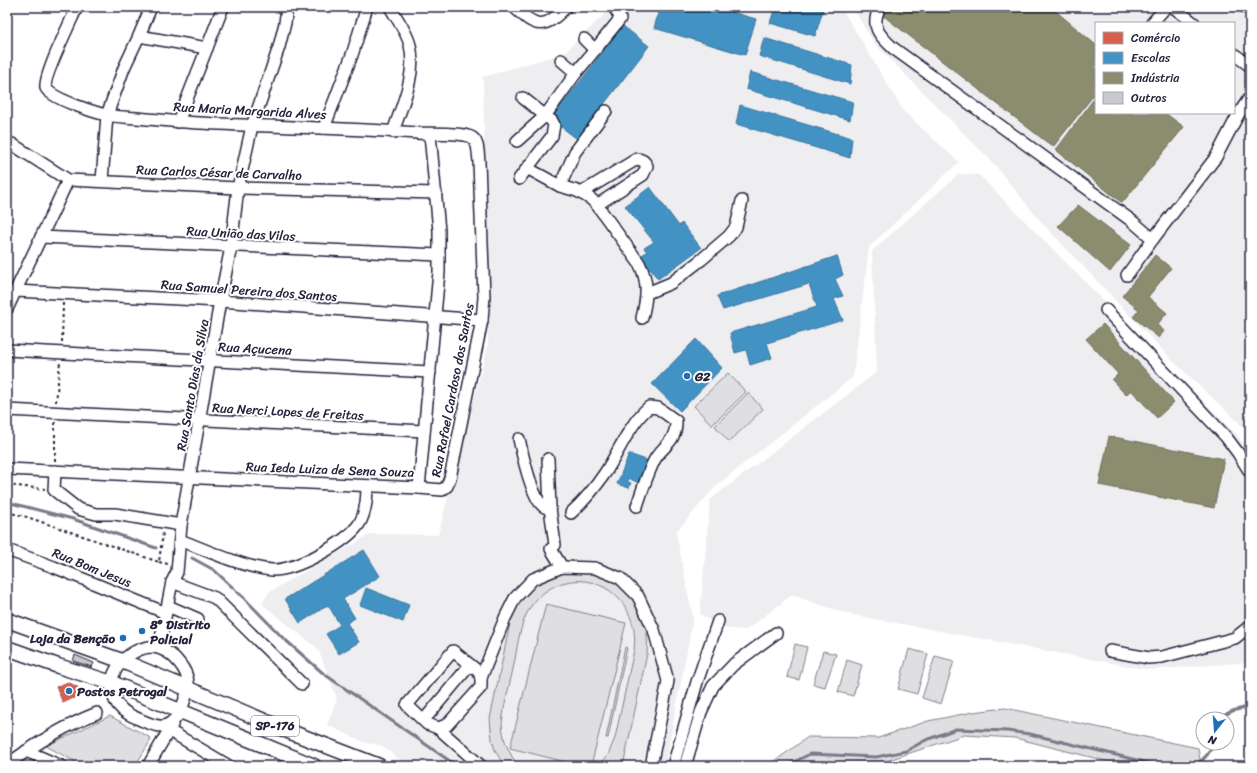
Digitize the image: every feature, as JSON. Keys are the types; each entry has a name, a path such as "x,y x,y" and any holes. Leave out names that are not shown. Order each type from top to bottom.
{"main road":[{"name":"SP-176","path":"7,620 122,661 288,731 359,763 379,766"},
{"name":"SP-176","path":"7,648 112,683 178,715 314,766"}],"street":[{"name":"Rua Maria Margarida Alves","path":"77,7 45,83 46,88 52,93 70,103 107,115 178,122 464,135"},
{"path":"102,181 107,115 124,68 151,7"},
{"path":"178,122 223,7"},
{"name":"Rua Santo Dias da Silva","path":"159,648 180,545 182,525 220,301 231,247 238,188 252,126 279,47 287,7"},
{"path":"324,128 352,55 367,7"},
{"path":"390,7 410,44 412,61 405,94 393,132"},
{"path":"514,7 534,22 540,24 548,23 566,7"},
{"path":"880,7 875,18 876,27 883,38 893,48 1132,221 1153,239"},
{"path":"1153,22 1166,7"},
{"path":"1173,7 1193,22"},
{"path":"1245,7 1250,10"},
{"path":"517,141 545,116 576,73 620,19 615,9"},
{"path":"139,36 207,48"},
{"path":"584,39 595,50"},
{"path":"1235,55 1250,66"},
{"path":"561,60 576,73"},
{"path":"1127,275 1216,157 1238,115 1250,97"},
{"path":"519,179 552,136 554,125 523,98"},
{"path":"560,186 575,152 606,111"},
{"name":"Rua Ieda Luiza de Sena Souza","path":"7,469 419,488 436,317 439,256 436,193 430,134"},
{"name":"Rua Rafael Cardoso dos Santos","path":"419,488 442,490 447,486 450,478 482,320 484,297 478,149 476,141 473,138 464,135"},
{"path":"7,309 68,180 12,144"},
{"path":"581,193 637,158 645,162 648,166 643,175 597,205"},
{"path":"528,168 560,186 581,193 597,205 644,272 647,294 642,318"},
{"name":"Rua Carlos César de Carvalho","path":"68,180 238,188 436,193"},
{"path":"647,294 670,283 716,248 736,228 742,201"},
{"name":"Rua União das Vilas","path":"40,237 439,256"},
{"name":"Rua Samuel Pereira dos Santos","path":"15,291 220,301 482,320"},
{"path":"1106,310 1226,437 1250,472"},
{"name":"Rua Açucena","path":"7,350 430,372"},
{"path":"571,513 588,497 605,474 640,415 649,407 658,408 676,422 676,429 669,444 659,453 654,461 637,506"},
{"name":"Rua Nerci Lopes de Freitas","path":"7,410 424,431"},
{"path":"519,439 524,459 538,498 543,506 550,508"},
{"path":"548,459 553,547 562,567"},
{"path":"55,471 54,490 78,509 96,514 115,514 182,525"},
{"path":"180,545 256,567 272,570 286,569 305,562 334,546 358,525 365,509 368,486"},
{"name":"Rua Bom Jesus","path":"7,550 198,619"},
{"path":"481,678 505,618 515,598 533,579 562,567 595,568 620,578 638,596 654,630 668,681 651,766"},
{"path":"174,577 215,598 302,684"},
{"path":"673,766 697,682 718,621"},
{"path":"1110,651 1149,658 1162,658 1235,638 1250,626"},
{"path":"685,766 701,712 713,686 734,664 776,633"},
{"path":"148,766 178,715 188,689 188,677 181,666 169,654 159,648 149,647 139,649 129,654 122,661 115,672 112,683 111,690 113,696 121,708 130,715 152,725 163,726 171,723 178,715"},
{"path":"438,728 447,725 481,687 479,672 453,651 406,705 428,724 438,728 481,766"},
{"path":"424,720 470,665"},
{"path":"7,765 57,731 96,713"},
{"path":"152,725 160,734 162,742"},
{"path":"168,730 229,766"},
{"path":"26,751 61,766"}],"path":[{"path":"55,412 55,471"},
{"path":"7,485 54,490"},
{"path":"7,512 27,517 159,562 165,522"}],"shaded area":[{"path":"612,7 841,7 904,112 959,162 869,247 853,377 717,485 676,532 693,619 665,766 417,766 397,758 381,745 366,743 327,725 337,699 318,649 262,604 269,592 371,534 438,535 488,346 483,77 564,53"},
{"path":"852,7 1250,7 1250,433 1173,361 1041,222 995,165 874,43"},
{"path":"959,174 979,175 1235,433 1250,453 1250,662 1149,670 848,614 792,595 746,630 721,628 700,614 710,500 877,372 872,251"},
{"path":"728,373 746,392 712,425 694,406"},
{"path":"748,393 763,409 729,442 715,426"},
{"path":"567,571 589,571 616,582 635,601 641,612 645,625 647,654 623,766 599,766 608,755 615,738 634,650 634,629 628,611 617,597 603,587 587,581 569,581 552,587 536,600 526,615 520,633 502,723 507,746 519,766 504,766 495,750 492,740 490,719 512,614 517,604 534,586"},
{"path":"546,604 626,623 591,766 582,766 510,748"},
{"path":"795,644 807,647 799,680 787,677"},
{"path":"625,647 627,648 608,738 606,738"},
{"path":"909,649 928,654 917,694 898,689"},
{"path":"823,651 836,654 825,687 813,684"},
{"path":"935,656 954,661 941,704 922,698"},
{"path":"847,660 862,665 853,696 838,692"},
{"path":"1005,708 1195,747 1195,751 1198,751 1201,766 1126,766 1015,738 964,735 886,761 820,766 768,766 808,737 878,738 928,721 973,712"},
{"path":"110,716 149,737 151,740 135,766 83,766 46,746"}],"building: Comércio":[{"name":"Postos Petrogal","path":"68,682 79,688 82,694 63,703 56,687"}],"building: Escolas":[{"path":"660,7 714,7 756,19 745,55 654,28"},
{"path":"775,7 824,7 815,36 770,23"},
{"path":"623,26 649,46 577,139 551,119"},
{"path":"764,38 852,65 850,84 759,56"},
{"path":"750,72 853,102 850,120 746,89"},
{"path":"740,105 852,138 850,158 736,124"},
{"path":"650,187 679,226 682,223 701,248 658,279 640,256 647,252 644,248 654,242 625,206"},
{"path":"837,256 843,275 835,279 843,296 834,299 843,320 767,343 772,358 750,365 746,350 735,353 730,333 817,307 809,284 723,310 717,296"},
{"name":"G2","path":"696,339 722,368 680,411 652,384"},
{"path":"629,454 649,461 641,484 628,478 628,482 631,483 629,488 617,484"},
{"path":"364,550 380,576 343,599 355,618 347,623 359,642 339,654 326,634 340,625 328,605 300,623 285,599"},
{"path":"366,588 409,605 403,622 360,605"}],"building: Indústria":[{"path":"886,7 1030,7 1037,12 1041,7 1051,7 1095,44 1095,93 1053,147 881,14"},
{"path":"1095,97 1095,114 1166,114 1184,127 1122,203 1056,150"},
{"path":"1078,205 1131,245 1110,272 1058,226"},
{"path":"1155,255 1171,268 1148,297 1167,313 1157,325 1164,331 1159,338 1133,317 1139,310 1122,296"},
{"path":"1103,324 1174,402 1157,418 1131,390 1126,395 1112,380 1118,374 1086,339"},
{"path":"1109,436 1224,459 1214,508 1099,485"}],"building: Outros":[{"path":"39,637 59,644 58,647 38,640"},
{"path":"75,655 94,663 92,667 73,661"}],"waterway":[{"path":"7,502 73,519 156,548"},
{"path":"192,558 214,570 282,637 324,674 457,766"},
{"path":"1233,711 1250,707"},
{"path":"786,766 810,754 876,757 906,751 926,740 956,729 1007,731 1030,734 1161,766"},
{"path":"1193,766 1206,757 1210,751"}],"place":[{"name":"G2","path":"687,376"},
{"name":"8º Distrito Policial","path":"142,631"},
{"name":"Loja da Benção","path":"123,638"},
{"name":"Postos Petrogal","path":"69,691"}]}
